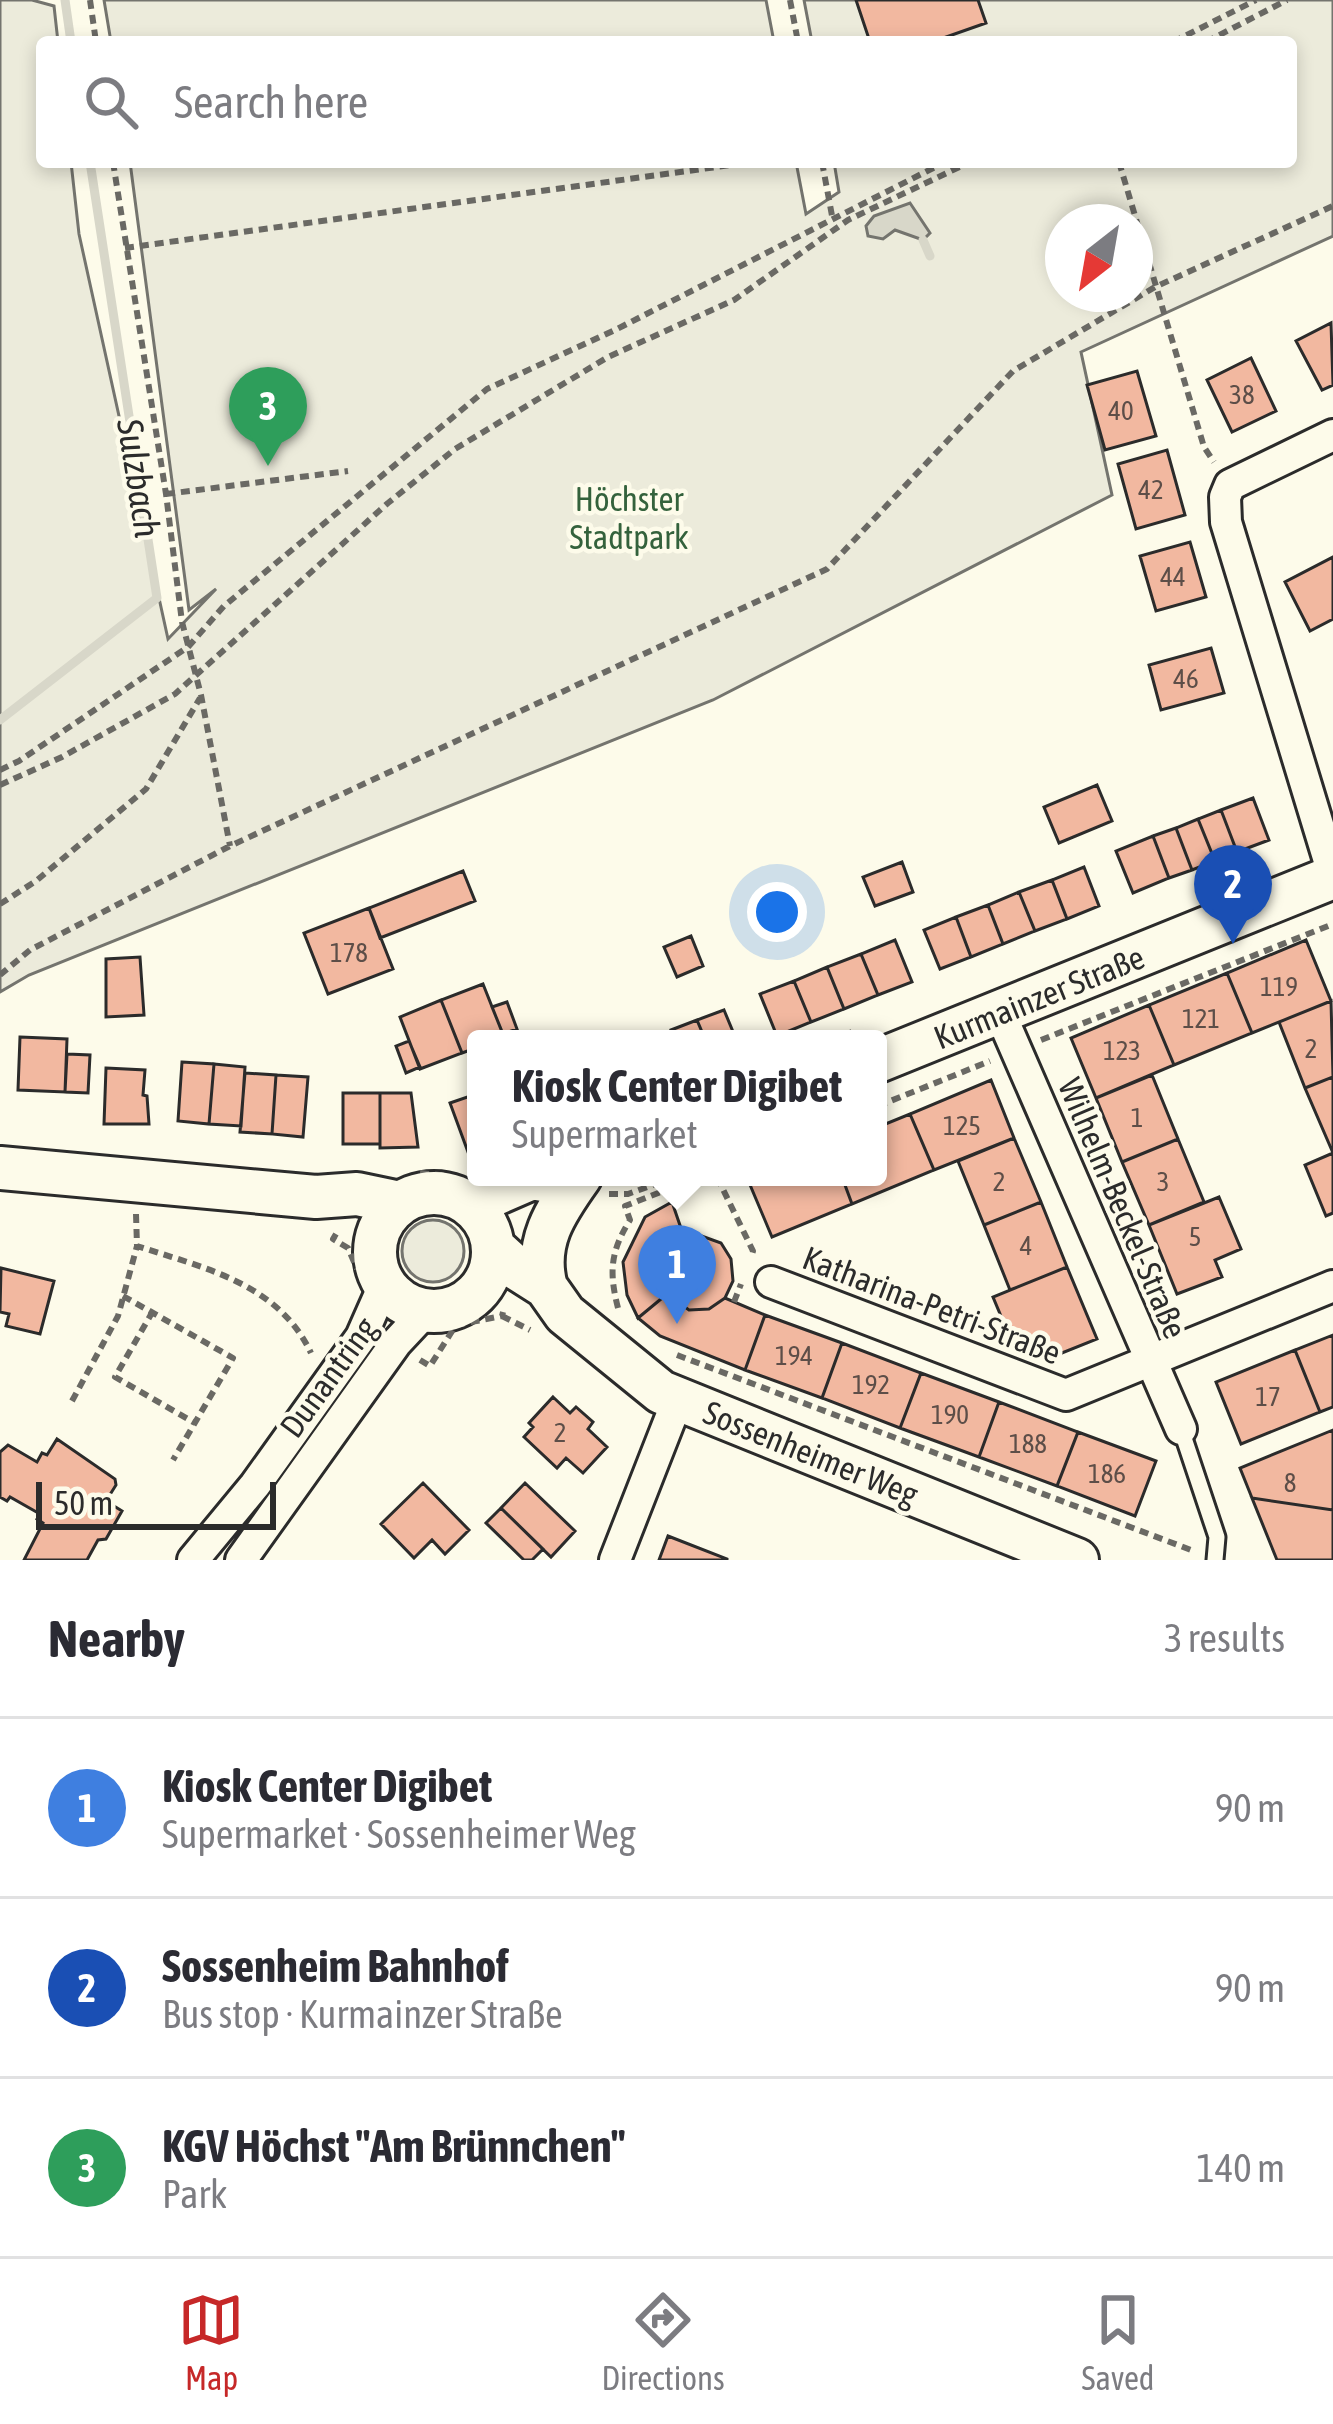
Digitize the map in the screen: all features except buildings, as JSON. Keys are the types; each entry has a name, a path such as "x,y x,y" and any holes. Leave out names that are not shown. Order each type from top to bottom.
{"main road":[{"name":"Kurmainzer Straße","path":"887,1059 1008,1032 1333,876"},
{"path":"0,1168 137,1181 354,1250 402,1303 464,1309 487,1280 485,1229 525,1186"},
{"path":"555,1301 542,1255 549,1226 574,1186"},
{"path":"354,1250 378,1231 400,1203 413,1196 442,1193 485,1229"},
{"path":"354,1250 357,1194 400,1203"},
{"name":"Sossenheimer Weg","path":"485,1229 517,1268 646,1383 1077,1560"},
{"name":"Sossenheimer Weg","path":"464,1309 507,1298 534,1310 555,1301"}],"street":[{"path":"1333,435 1230,485 1225,497 1226,522 1333,876"},
{"name":"Wilhelm-Beckel-Straße","path":"1008,1032 1181,1429"},
{"name":"Dunantring","path":"193,1560 232,1514 370,1322 354,1250"},
{"name":"Katharina-Petri-Straße","path":"759,1277 1066,1394 1333,1286"},
{"name":"Dunantring","path":"246,1553 396,1343 464,1309"},
{"path":"615,1560 678,1399"},
{"name":"Dunantring","path":"232,1514 246,1553"}],"lane":[{"path":"1181,1429 1217,1537 1215,1560"}],"path":[{"path":"89,0 94,36"},
{"path":"790,0 797,36"},
{"path":"1185,36 1256,0"},
{"path":"1217,36 1286,0"},
{"path":"113,168 188,647 202,695 230,846"},
{"path":"125,248 709,168"},
{"path":"823,168 833,221"},
{"path":"0,770 188,647 224,607 487,389 934,168"},
{"path":"0,785 175,694 455,449 608,357 734,300 848,220 957,168"},
{"path":"1121,168 1204,447 1230,485"},
{"path":"0,975 30,950 230,846 827,569 1013,371 1155,286 1333,206"},
{"path":"166,494 348,471"},
{"path":"0,904 61,861 146,789 202,695"},
{"path":"887,1101 1008,1032 1333,924"},
{"path":"72,1401 100,1354 123,1296 137,1246 137,1181"},
{"path":"593,1186 628,1194 650,1186"},
{"path":"626,1322 610,1274 612,1255 630,1220 625,1206 676,1186"},
{"path":"721,1186 753,1251 759,1277"},
{"path":"137,1246 221,1272 280,1308 303,1335 326,1383"},
{"path":"123,1296 233,1358 173,1460"},
{"path":"407,1352 430,1366 456,1325 502,1316 464,1309"},
{"path":"153,1310 115,1377 195,1423"},
{"path":"663,1350 1215,1560"},
{"path":"710,1367 714,1357"}],"green space":[{"name":"Höchster Stadtpark","path":"0,0 54,6 57,36 36,36 36,168 72,168 79,234 168,639 216,589 189,610 131,168 797,168 806,214 839,192 835,168 1297,168 1297,36 811,36 804,0 1333,0 1333,236 1081,352 1112,495 713,700 29,975 0,992"},
{"path":"104,0 766,0 773,36 110,36"},
{"path":"433,1220 455,1229 464,1251 455,1273 433,1282 411,1273 402,1251 411,1229"}],"shaded area":[{"path":"910,203 930,233 923,240 895,230 883,239 868,236 866,226 874,216"}],"waterway":[{"name":"Sulzbach","path":"65,0 70,36"},
{"name":"Sulzbach","path":"0,720 157,598 91,168"},
{"path":"923,240 930,256"}],"place":[{"name":"KGV Höchst \"Am Brünnchen\"","path":"268,466"},
{"name":"Sossenheim Bahnhof","path":"1233,944"},
{"name":"Kiosk Center Digibet","path":"677,1324"}]}
